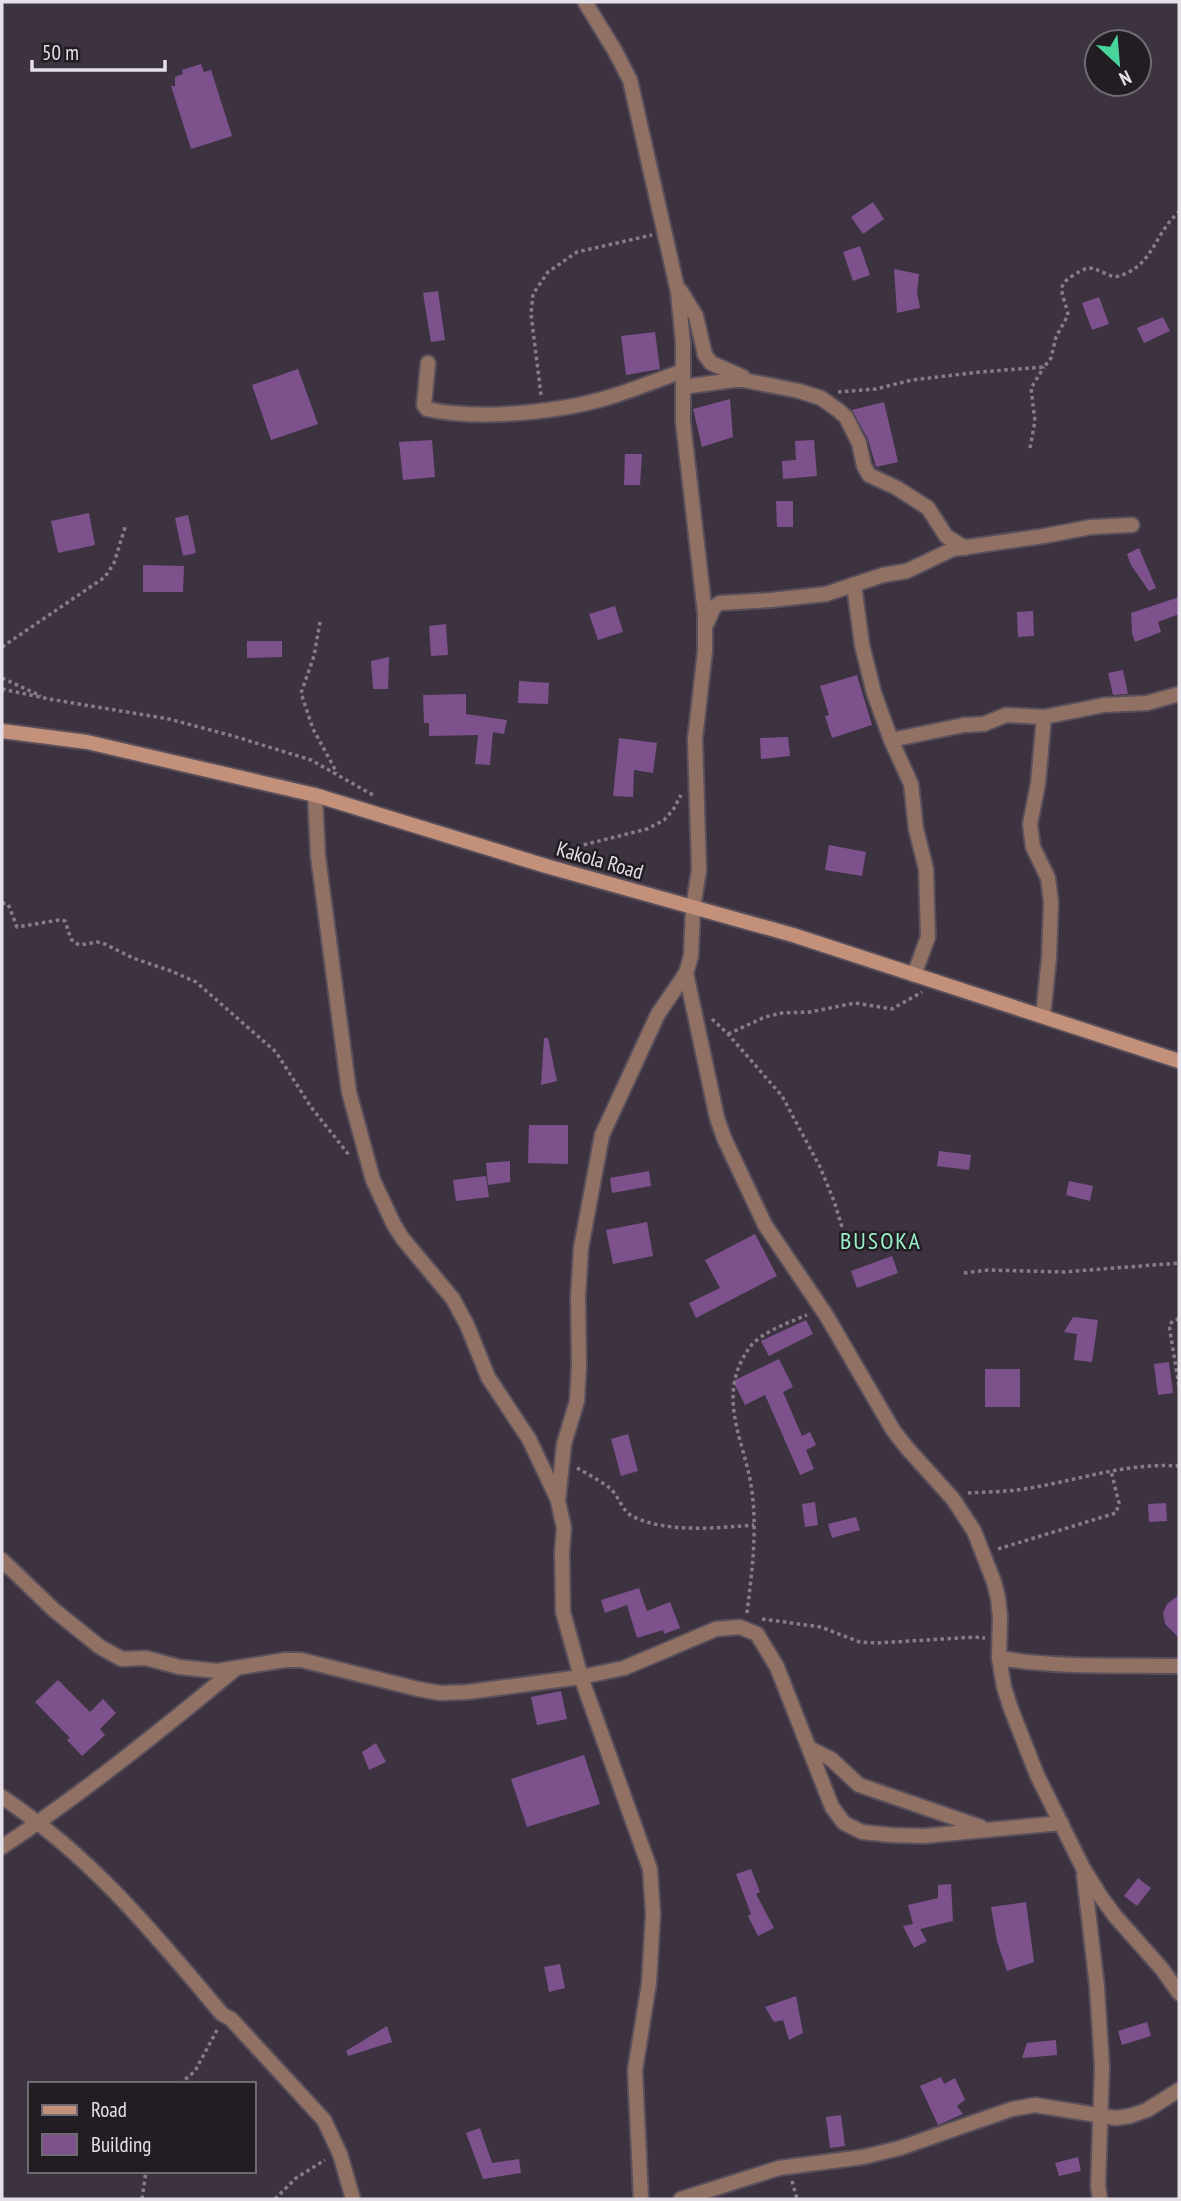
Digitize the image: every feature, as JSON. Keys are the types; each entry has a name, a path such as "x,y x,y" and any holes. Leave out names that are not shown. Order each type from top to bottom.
{"main road":[{"name":"Kakola Road","path":"2,731 87,743 315,795 541,865 793,935 1179,1061"}],"street":[{"path":"558,1501 562,1457 577,1401 581,1248 602,1135 658,1014 686,973 691,956 693,908 699,870 695,738 705,652 705,628 683,422 683,344 676,283 630,80 585,2"},
{"path":"676,283 696,316 705,355 712,363 754,382"},
{"path":"428,363 423,402 427,409 451,414 543,411 606,398 683,371"},
{"path":"683,387 734,380 803,392 821,398 846,417 859,443 869,475 897,488 928,508 946,537 965,548"},
{"path":"705,628 714,607 720,603 826,594 883,575 907,572 953,548 1091,527 1132,525"},
{"path":"854,585 862,645 874,693 911,784 916,829 926,869 928,937 914,975"},
{"path":"891,740 964,725 984,724 1006,715 1044,717 1104,705 1147,703 1179,694"},
{"path":"1042,1016 1049,958 1051,902 1048,878 1033,847 1030,824 1038,784 1044,717"},
{"path":"315,795 318,856 343,1058 349,1092 373,1180 403,1239 453,1299 467,1325 488,1377 529,1439 558,1501 564,1528 563,1612 581,1677 650,1870 653,1913 649,1983 635,2070 641,2199"},
{"path":"686,973 709,1088 724,1138 765,1226 822,1309 893,1430 948,1493 968,1521 994,1582 1000,1617 999,1658 1011,1709 1037,1775 1083,1868 1115,1916 1162,1969 1179,1993"},
{"path":"2,1560 54,1610 100,1647 122,1659 154,1659 193,1669 217,1671 300,1660 440,1693 468,1692 581,1677 624,1668 716,1629 740,1628 751,1631 762,1641 777,1667 836,1815 844,1823 862,1832 924,1836 1061,1823"},
{"path":"999,1658 1059,1665 1179,1666"},
{"path":"2,1847 154,1736 235,1669"},
{"path":"809,1748 831,1759 859,1785 989,1830"},
{"path":"2,1797 39,1822 88,1864 149,1928 222,2014 232,2019 319,2114 340,2154 353,2199"},
{"path":"1083,1868 1097,1987 1102,2090 1100,2199"},
{"path":"681,2199 779,2168 863,2157 900,2148 1012,2109 1035,2105 1116,2118 1147,2110 1179,2090"}],"path":[{"path":"1030,447 1035,421 1032,386 1051,358 1056,337 1068,315 1062,289 1066,281 1088,267 1115,278 1135,270 1149,256 1165,226 1179,212"},
{"path":"543,411 531,314 533,294 548,272 577,252 664,233"},
{"path":"803,392 876,389 912,380 1044,366"},
{"path":"2,647 105,578 114,563 125,524"},
{"path":"320,622 314,656 301,692 313,729 338,775"},
{"path":"2,678 48,699"},
{"path":"2,689 169,719 311,760 380,799"},
{"path":"541,865 565,857 583,845 647,829 664,820 673,810 695,772"},
{"path":"2,903 8,904 18,927 65,921 75,943 104,944 196,982 276,1052 311,1107 353,1160"},
{"path":"728,1034 753,1022 782,1013 810,1012 855,1003 892,1009 939,983"},
{"path":"692,1001 728,1034 782,1096 820,1167 842,1227"},
{"path":"964,1273 988,1270 1064,1272 1179,1263"},
{"path":"746,1619 754,1525 751,1484 732,1400 733,1381 747,1350 756,1340 772,1330 822,1309"},
{"path":"1179,1319 1171,1322 1170,1329 1179,1386"},
{"path":"562,1457 611,1489 626,1512 634,1517 674,1526 705,1528 754,1525"},
{"path":"948,1493 1017,1490 1111,1470 1153,1465 1179,1466"},
{"path":"983,1554 1116,1513 1119,1503 1111,1470"},
{"path":"760,1619 821,1627 860,1642 975,1637 1000,1640"},
{"path":"182,2082 195,2071 216,2033 222,2014"},
{"path":"275,2199 307,2170 340,2154"},
{"path":"142,2199 146,2173"}],"building":[{"path":"201,64 204,72 211,70 232,136 191,149 171,86 175,86 175,77 183,74 182,70"},
{"path":"873,202 884,219 863,234 851,217"},
{"path":"860,246 870,275 853,281 843,252"},
{"path":"894,269 919,274 917,292 920,308 897,313"},
{"path":"438,291 445,340 431,342 423,293"},
{"path":"1099,297 1109,324 1092,330 1082,303"},
{"path":"1163,317 1170,331 1144,343 1137,328"},
{"path":"655,332 660,369 626,375 621,336"},
{"path":"298,369 318,424 271,440 252,385"},
{"path":"730,399 733,437 702,447 693,409"},
{"path":"884,402 898,462 876,467 868,439 852,410"},
{"path":"432,440 435,477 403,480 399,442"},
{"path":"814,440 817,476 783,479 782,461 796,460 795,441"},
{"path":"625,454 642,454 640,485 624,485"},
{"path":"776,501 793,501 793,527 777,527"},
{"path":"89,513 95,545 58,553 51,521"},
{"path":"188,515 196,553 183,556 175,518"},
{"path":"1139,548 1156,588 1149,591 1131,565 1127,554"},
{"path":"143,565 184,566 183,592 143,592"},
{"path":"1179,597 1179,614 1158,622 1161,632 1135,642 1131,613"},
{"path":"615,606 623,632 598,640 589,614"},
{"path":"1033,611 1034,636 1018,637 1017,612"},
{"path":"446,624 448,655 431,656 429,626"},
{"path":"247,641 282,641 282,657 247,658"},
{"path":"389,657 388,689 373,689 371,661"},
{"path":"1123,670 1128,694 1113,695 1108,673"},
{"path":"857,675 872,725 832,738 825,716 829,715 820,686"},
{"path":"519,681 549,683 548,704 518,703"},
{"path":"466,694 466,714 507,720 504,734 493,732 490,765 475,764 478,735 429,736 429,723 424,723 423,695"},
{"path":"788,737 790,756 761,759 760,738"},
{"path":"619,738 657,743 653,773 634,770 633,797 613,796"},
{"path":"829,845 866,852 862,876 825,870"},
{"path":"544,1038 548,1038 557,1081 541,1085"},
{"path":"529,1125 568,1125 568,1164 528,1163"},
{"path":"939,1151 971,1155 969,1170 937,1166"},
{"path":"510,1161 510,1182 488,1185 486,1163"},
{"path":"649,1171 651,1186 612,1193 610,1178"},
{"path":"486,1176 489,1197 456,1201 453,1180"},
{"path":"1069,1181 1093,1186 1090,1201 1066,1195"},
{"path":"647,1222 653,1256 613,1264 606,1230"},
{"path":"755,1234 777,1276 696,1318 689,1303 720,1288 705,1260"},
{"path":"892,1256 898,1273 857,1288 851,1271"},
{"path":"1073,1317 1098,1320 1092,1362 1074,1360 1077,1334 1064,1332"},
{"path":"806,1320 813,1334 769,1356 761,1341"},
{"path":"779,1359 793,1387 783,1392 802,1436 810,1432 816,1445 806,1450 814,1469 800,1475 765,1395 745,1405 733,1381"},
{"path":"1169,1362 1173,1393 1158,1395 1154,1364"},
{"path":"985,1369 1020,1369 1020,1407 985,1407"},
{"path":"628,1434 638,1471 621,1476 611,1439"},
{"path":"815,1502 818,1525 805,1527 802,1504"},
{"path":"1166,1503 1167,1521 1149,1522 1148,1504"},
{"path":"856,1517 860,1530 832,1538 828,1524"},
{"path":"639,1588 647,1611 670,1602 680,1628 664,1634 663,1630 637,1638 627,1605 605,1613 601,1600"},
{"path":"1179,1595 1179,1638 1165,1624 1163,1613 1167,1604"},
{"path":"58,1680 90,1712 103,1699 116,1713 100,1729 105,1735 82,1756 67,1740 70,1738 35,1702"},
{"path":"561,1691 567,1719 537,1725 531,1697"},
{"path":"376,1743 386,1762 369,1770 362,1752"},
{"path":"584,1755 600,1804 527,1827 511,1779"},
{"path":"751,1869 760,1892 756,1894 774,1928 758,1936 748,1916 751,1914 736,1874"},
{"path":"1138,1878 1151,1888 1137,1906 1124,1896"},
{"path":"951,1884 953,1921 920,1929 927,1941 914,1948 903,1926 913,1924 908,1905 938,1898 938,1885"},
{"path":"1026,1902 1034,1962 1007,1971 997,1941 991,1907"},
{"path":"560,1964 565,1988 549,1992 544,1967"},
{"path":"796,1996 803,2033 789,2040 783,2020 774,2022 765,2007"},
{"path":"1147,2022 1151,2036 1122,2045 1118,2031"},
{"path":"387,2026 392,2042 348,2056 346,2051"},
{"path":"1056,2040 1057,2055 1022,2058 1027,2043"},
{"path":"941,2077 944,2084 955,2078 965,2100 957,2106 963,2114 938,2125 920,2086"},
{"path":"841,2115 845,2146 830,2148 826,2117"},
{"path":"480,2128 492,2163 519,2159 521,2173 483,2179 466,2133"},
{"path":"1078,2157 1081,2171 1059,2176 1055,2163"}],"district":[{"name":"BUSOKA","path":"881,1240"}]}
